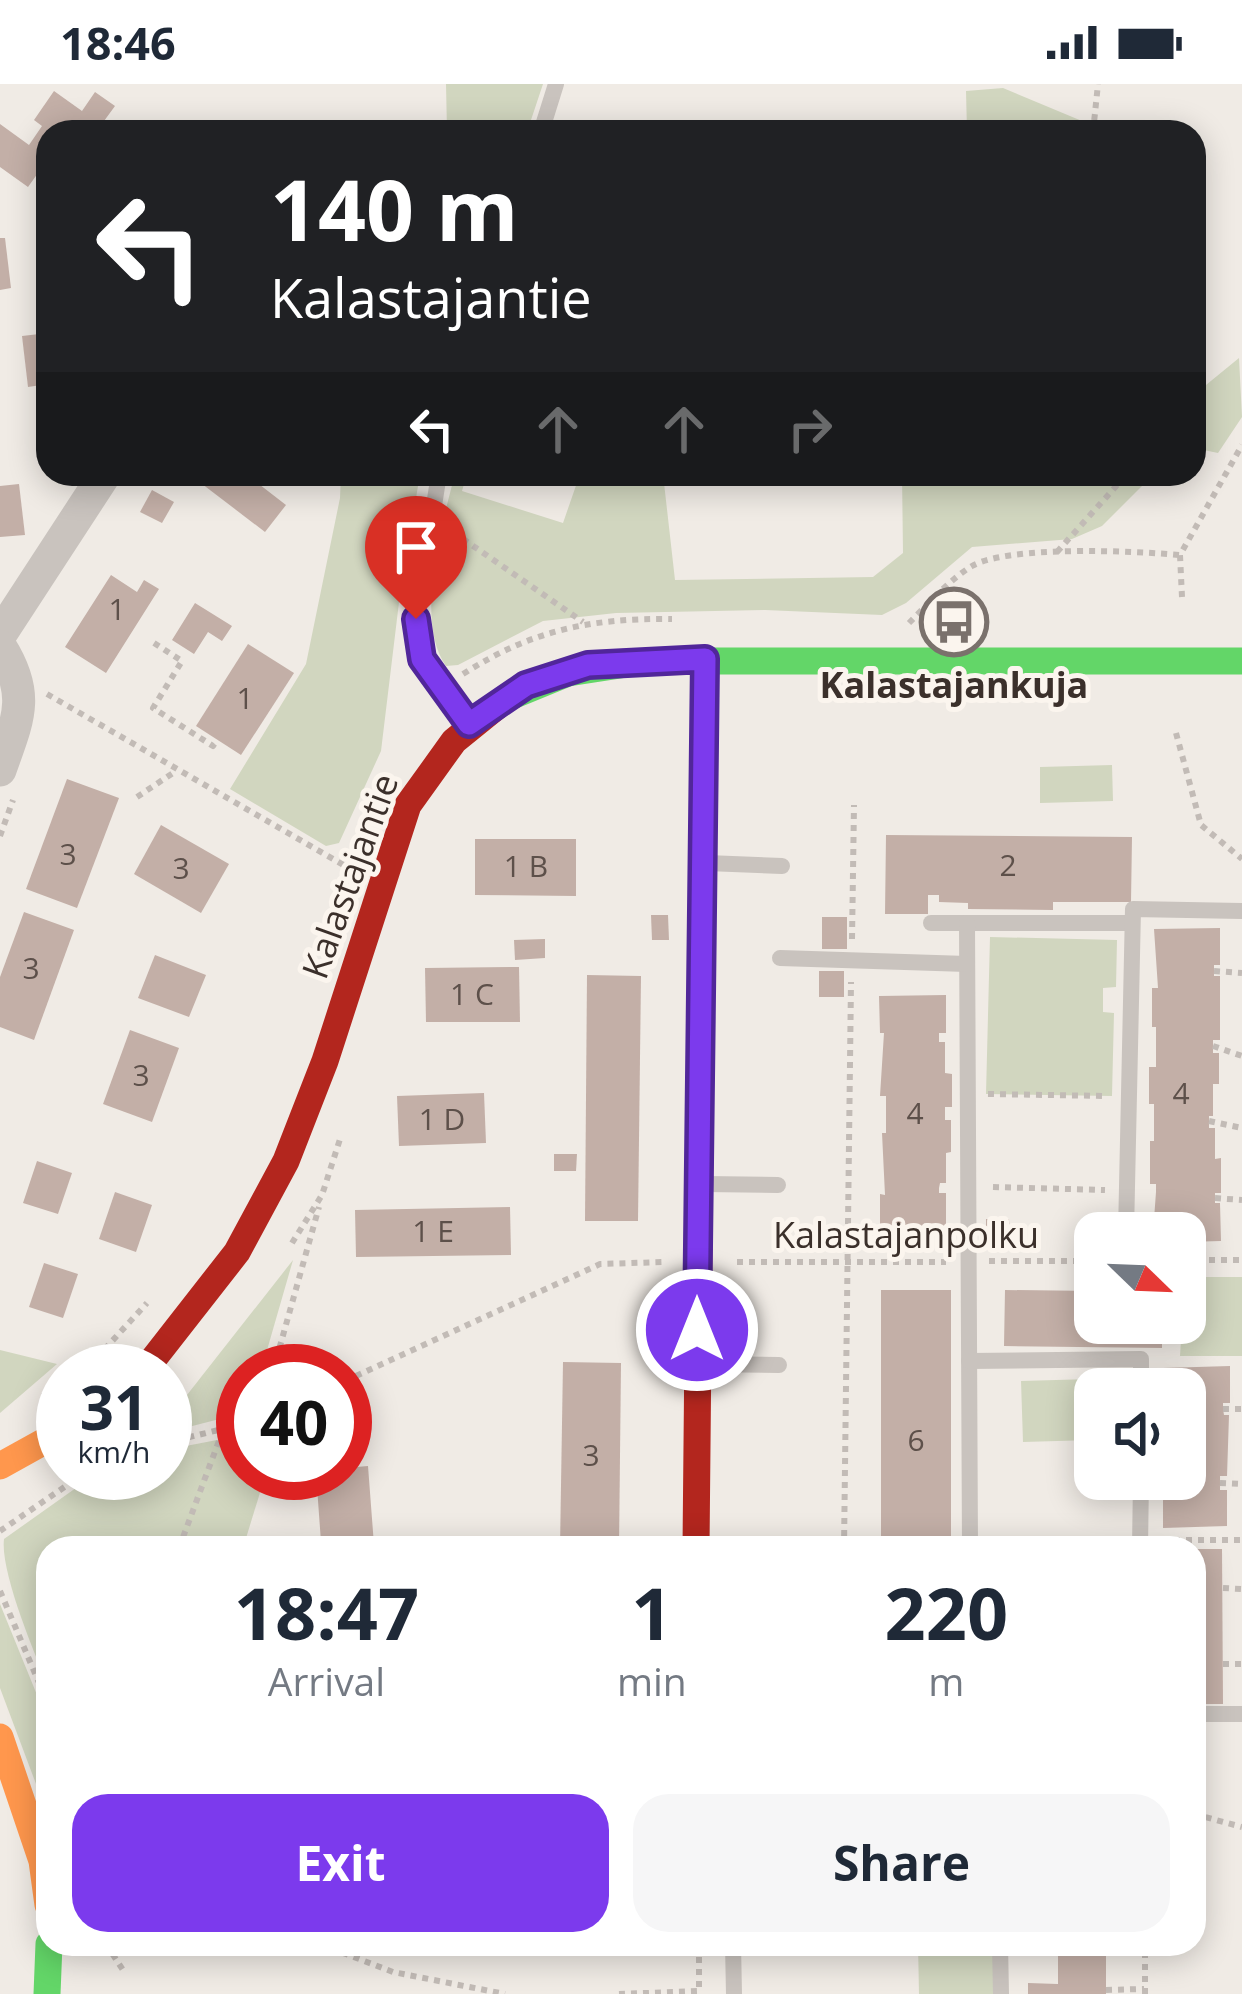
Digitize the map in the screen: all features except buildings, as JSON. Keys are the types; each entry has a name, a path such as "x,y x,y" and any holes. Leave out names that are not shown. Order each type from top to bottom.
{"main road":[{"name":"Kalastajantie","path":"167,1344 204,1301 262,1212 306,1116 408,805 431,765 469,724 526,685 588,665 705,659 1242,661"},
{"path":"696,1536 705,659"},
{"path":"0,1466 36,1446"},
{"path":"0,1738 36,1841"},
{"path":"47,1994 49,1956"}],"street":[{"path":"0,635 97,486"},
{"path":"0,646 14,668 22,698 0,770"}],"lane":[{"path":"545,120 556,84"},
{"path":"437,486 416,619 422,659 469,724"},
{"path":"700,863 782,866"},
{"path":"1126,1212 1133,909 1242,911"},
{"path":"931,923 1132,923"},
{"path":"967,923 970,1536"},
{"path":"780,958 968,964"},
{"path":"698,1184 778,1185"},
{"path":"969,1361 1141,1359 1141,1368"},
{"path":"697,1364 779,1365"},
{"path":"1140,1536 1141,1500"},
{"path":"1206,1714 1242,1714"},
{"path":"733,1956 734,1994"},
{"path":"1000,1956 1001,1994"}],"path":[{"path":"1094,120 1098,84"},
{"path":"1182,597 1180,555 1242,445"},
{"path":"1055,553 1116,486"},
{"path":"430,518 583,622"},
{"path":"931,622 909,623 974,564 1004,556 1055,553 1180,555"},
{"path":"441,688 522,642 583,622 683,620"},
{"path":"154,643 182,661 153,708 213,746 218,740"},
{"path":"44,693 347,867 353,850"},
{"path":"1176,733 1201,825 1242,859"},
{"path":"136,797 176,771"},
{"path":"844,1536 854,805"},
{"path":"1214,971 1242,973"},
{"path":"1213,1046 1242,1056"},
{"path":"968,1092 1129,1097"},
{"path":"1209,1121 1242,1128"},
{"path":"281,1344 341,1135"},
{"path":"969,1167 983,1167 983,1187 1127,1191"},
{"path":"288,1248 322,1195"},
{"path":"1215,1198 1242,1200"},
{"path":"1206,1260 1242,1260"},
{"path":"372,1369 600,1264 681,1261"},
{"name":"Kalastajanpolku","path":"717,1262 1074,1261"},
{"path":"109,1344 158,1291"},
{"path":"1223,1409 1242,1408"},
{"path":"183,1536 216,1449"},
{"path":"1220,1483 1242,1484"},
{"path":"0,1531 46,1500"},
{"path":"1206,1541 1242,1540"},
{"path":"1223,1588 1242,1588"},
{"path":"0,1591 36,1676"},
{"path":"1223,1664 1242,1664"},
{"path":"1206,1817 1242,1827"},
{"path":"114,1956 123,1970"},
{"path":"351,1956 393,1972 505,1994"},
{"path":"619,1994 699,1991 699,1956"},
{"path":"1106,1990 1145,1991 1145,1956"}],"green space":[{"path":"446,84 543,84 531,120 447,120"},
{"path":"1003,88 1080,120 967,120 966,91"},
{"path":"1239,358 1242,417 1218,453 1206,450 1206,385"},
{"path":"340,486 418,486 381,751 339,843 326,846 230,789 306,664"},
{"path":"452,486 563,523 576,486 664,486 675,580 873,577 903,553 902,486 1142,486 1102,526 1072,539 972,547 906,603 882,615 765,610 616,613 543,621 458,665 446,666 432,624 438,545"},
{"path":"1112,765 1113,801 1040,803 1040,767"},
{"path":"990,937 1117,940 1116,987 1103,988 1103,1012 1114,1013 1112,1096 986,1094"},
{"path":"293,1260 269,1344 227,1344"},
{"path":"1206,1277 1242,1277 1242,1356 1180,1356 1181,1344 1206,1344"},
{"path":"0,1350 36,1359 36,1382 0,1413"},
{"path":"216,1358 216,1420 192,1426 192,1389"},
{"path":"1074,1379 1074,1441 1023,1442 1021,1381"},
{"path":"216,1440 216,1500 258,1500 247,1536 36,1536 36,1656 12,1591 4,1539 59,1500 192,1500 192,1445"},
{"path":"0,1604 36,1692 36,1784 0,1688"},
{"path":"918,1956 993,1956 994,1994 919,1994"}],"traffic: fast":[{"path":"703,832 705,659"},
{"path":"507,698 568,673 646,661 1242,661"},
{"path":"47,1994 49,1956"}],"traffic: slow":[{"path":"0,1466 36,1446"},
{"path":"0,1737 36,1843"}],"traffic: jam":[{"path":"165,1344 237,1252 286,1161 325,1061 408,805 454,741 507,698"},
{"path":"696,1536 703,832"}],"place":[{"name":"Kalastajankuja","path":"954,622"}],"route":[{"path":"416,619 422,659 469,724 526,685 588,665 705,659 697,1330"}]}
